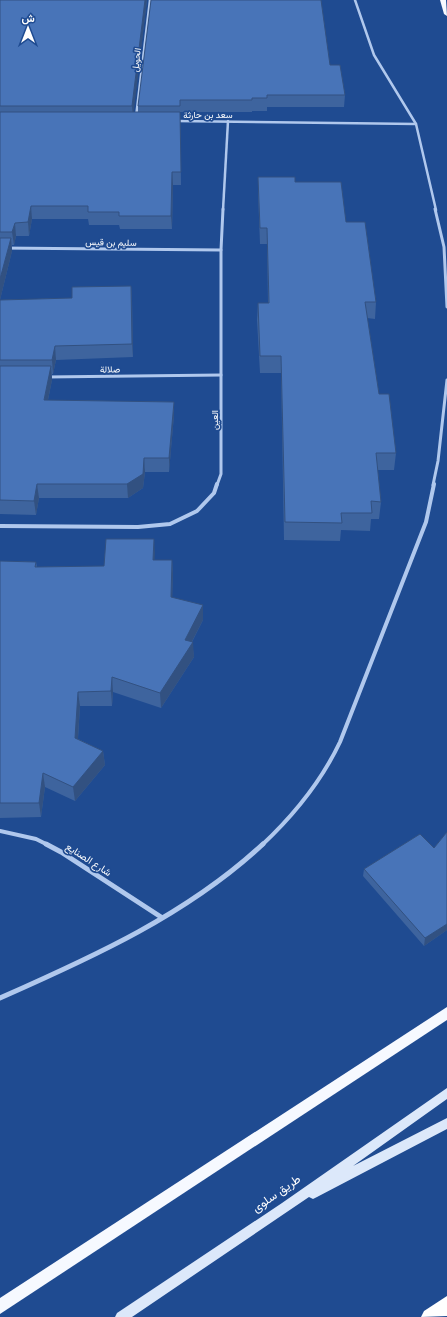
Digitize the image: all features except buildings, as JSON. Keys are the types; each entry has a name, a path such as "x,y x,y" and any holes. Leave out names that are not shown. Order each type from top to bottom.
{"highway":[{"path":"430,1317 447,1304"}],"main road":[{"path":"443,0 447,14"},
{"path":"0,1307 447,1013"},
{"name":"طريق سلوى","path":"121,1317 286,1207 447,1093"},
{"path":"286,1207 447,1123"}],"street":[{"name":"الحويل","path":"135,121 150,0"},
{"path":"355,0 374,55 416,124 444,247 447,307"},
{"name":"سعد بن حارثة","path":"174,121 416,124"},
{"name":"العين","path":"0,526 138,527 170,524 197,511 214,493 221,474 221,250 228,121"},
{"name":"سليم بن قيس","path":"0,248 221,250"},
{"name":"صلالة","path":"39,377 221,375"},
{"path":"0,998 64,970 132,935 229,875 260,849 287,822 309,796 334,758 426,522 438,461 447,380"},
{"name":"شارع الصنايع","path":"0,831 36,839 61,852 161,917"}]}
